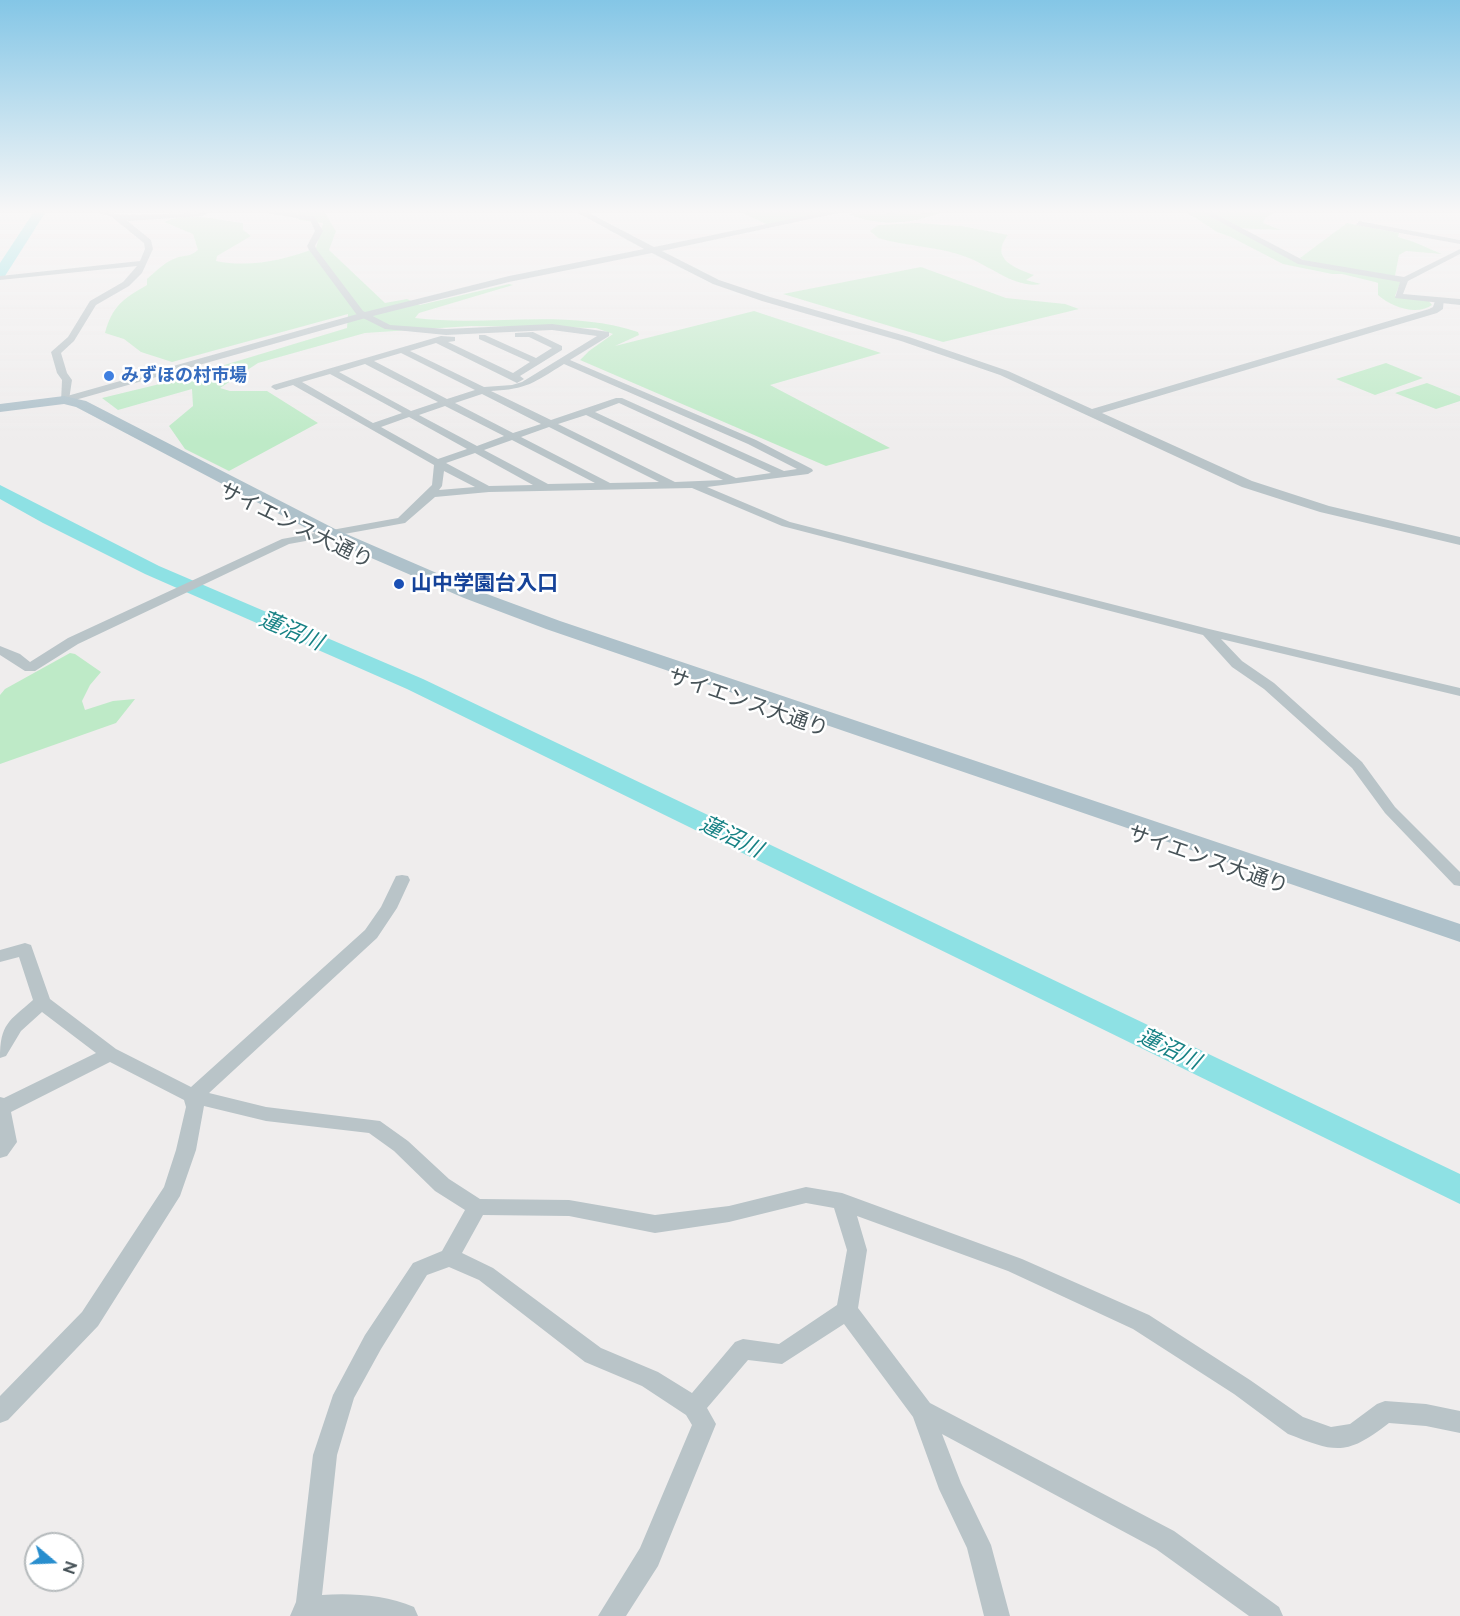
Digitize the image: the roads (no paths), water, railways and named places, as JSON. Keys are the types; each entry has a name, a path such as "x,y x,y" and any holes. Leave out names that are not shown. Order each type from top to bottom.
{"main road":[{"name":"サイエンス大通り","path":"0,408 64,400 91,409 411,581 566,640 1460,948"},
{"name":"サイエンス大通り","path":"322,535 554,625 761,693 1460,933"}],"street":[{"path":"117,288 93,303 71,339 56,352 62,373 67,380 64,400 365,315 473,288"},
{"path":"342,288 360,313 388,327 421,331 552,327 606,334 520,386 488,389"},
{"path":"734,288 905,339 1004,373 1258,488 1325,509 1460,541"},
{"path":"1401,288 1398,296 1460,302"},
{"path":"1091,413 1433,311 1438,309 1440,300"},
{"path":"276,387 437,340 530,334 559,348 514,376"},
{"path":"482,337 537,362"},
{"path":"373,426 519,379 437,340"},
{"path":"403,351 488,389 550,424 674,485"},
{"path":"428,496 488,490 692,485 736,482 807,471 752,442 562,360"},
{"path":"366,361 607,486"},
{"path":"331,371 547,488"},
{"path":"294,382 488,490"},
{"path":"438,463 619,400 784,475"},
{"path":"586,411 736,482"},
{"path":"664,430 676,426"},
{"path":"642,438 653,434"},
{"path":"0,650 30,668 73,640 286,541 401,521 413,513 437,486 438,463"},
{"path":"692,485 786,524 1207,632 1460,692"},
{"path":"1207,632 1238,664 1269,686 1357,765 1390,810 1460,881"},
{"path":"193,1096 371,934 389,908 402,880"},
{"path":"0,956 25,949 42,1002 110,1054 193,1096 266,1114 373,1125 401,1146 442,1185 477,1207 569,1208 655,1224 729,1214 806,1195 842,1202 1015,1265 1141,1322 1242,1387 1296,1426 1317,1434 1331,1438 1355,1435 1385,1412 1426,1415 1460,1422"},
{"path":"0,1052 15,1026 42,1002"},
{"path":"0,1150 7,1142 1,1106 110,1054"},
{"path":"0,1412 90,1319 173,1190 195,1107 193,1096"},
{"path":"842,1202 857,1250 847,1310 922,1411 951,1489 979,1545 998,1616"},
{"path":"405,1616 348,1606 305,1613 325,1455 344,1395 373,1342 420,1269 449,1257 477,1207"},
{"path":"449,1257 486,1274 593,1355 650,1379 694,1407 704,1424 649,1557 611,1616"},
{"path":"694,1407 743,1349 782,1354 847,1310"},
{"path":"922,1411 1165,1540 1270,1616"}],"waterway":[{"name":"蓮沼川","path":"0,491 49,519 152,570 415,684 1460,1190"}],"place":[{"name":"みずほの村市場","path":"109,376"},
{"name":"山中学園台入口","path":"399,584"}]}
